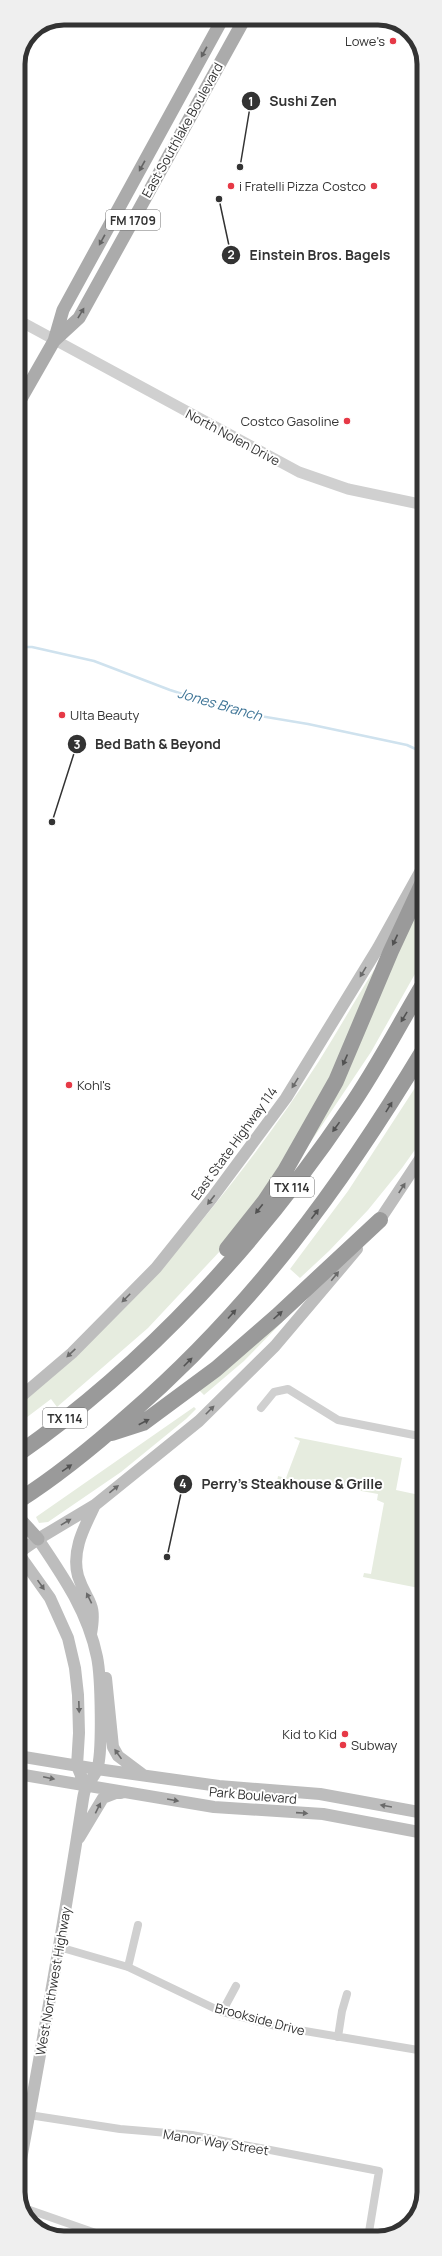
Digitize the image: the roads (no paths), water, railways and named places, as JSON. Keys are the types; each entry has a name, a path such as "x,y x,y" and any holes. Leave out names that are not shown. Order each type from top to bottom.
{"highway":[{"path":"127,1366 136,1348 178,1306 221,1257 265,1201 285,1171 336,1081 391,951 417,895"},
{"name":"TX 114","path":"25,1449 50,1431 127,1366 172,1324 271,1216 349,1110 417,995"},
{"name":"TX 114","path":"25,1496 72,1464 107,1435 170,1380 206,1343 268,1273 345,1174 417,1060"},
{"path":"107,1435 143,1424 216,1369 277,1316 380,1220"}],"main road":[{"name":"East Southlake Boulevard","path":"25,392 54,341 63,310 219,25"},
{"path":"227,49 236,25"},
{"name":"East Southlake Boulevard","path":"54,341 79,318 241,25"},
{"name":"East State Highway 114","path":"25,1393 72,1353 156,1268 217,1192 286,1098 378,948 417,878"},
{"path":"25,1548 95,1504 199,1421 275,1346 324,1290 380,1220 417,1164"},
{"path":"91,1636 94,1610 78,1575 76,1556 79,1539 95,1504"},
{"path":"25,1525 38,1539 75,1595 91,1636 97,1658 108,1681 113,1747 118,1756 127,1764 137,1772 148,1776"},
{"path":"25,1563 50,1598 68,1638 75,1668 80,1733 87,1768 82,1784"},
{"path":"82,1784 87,1768 100,1707 97,1658"},
{"name":"Park Boulevard","path":"25,1757 87,1768 219,1786 320,1794 417,1812"},
{"name":"Park Boulevard","path":"25,1775 214,1807 318,1814 417,1832"},
{"name":"West Northwest Highway","path":"25,2137 77,1841 82,1784"},
{"path":"77,1841 103,1799 107,1796 116,1793 146,1795"},
{"path":"318,1814 320,1794"}],"street":[{"name":"North Nolen Drive","path":"25,324 298,472 348,489 417,504"},
{"path":"261,1408 274,1392 288,1389 338,1420 417,1435"},
{"path":"128,1967 138,1925"},
{"name":"Brookside Drive","path":"59,1946 128,1967 222,2012 275,2026 417,2050"},
{"path":"222,2012 236,1986"},
{"path":"338,2037 342,2011 347,1994"},
{"name":"Manor Way Street","path":"29,2115 120,2129 192,2135 379,2171 369,2231"},
{"path":"30,2210 90,2231"}],"waterway":[{"name":"Jones Branch","path":"25,647 32,647 94,661 170,690 242,713 308,724 407,745 417,750"}],"place":[{"name":"Lowe's","path":"393,41"},
{"name":"Sushi Zen","path":"240,167"},
{"name":"i Fratelli Pizza","path":"231,186"},
{"name":"Costco","path":"374,186"},
{"name":"Einstein Bros. Bagels","path":"219,199"},
{"name":"Costco Gasoline","path":"347,421"},
{"name":"Ulta Beauty","path":"62,715"},
{"name":"Bed Bath & Beyond","path":"52,822"},
{"name":"Kohl's","path":"69,1085"},
{"name":"Perry's Steakhouse & Grille","path":"167,1557"},
{"name":"Kid to Kid","path":"345,1734"},
{"name":"Subway","path":"343,1745"}]}
